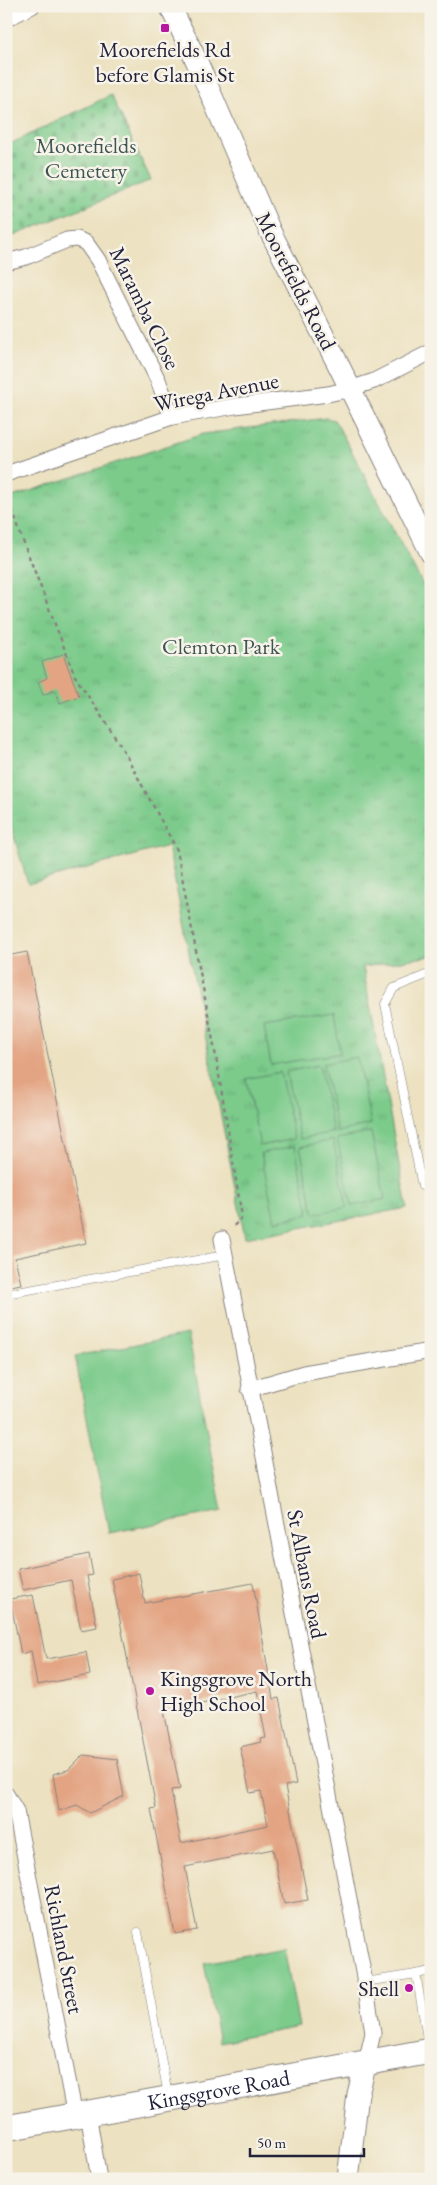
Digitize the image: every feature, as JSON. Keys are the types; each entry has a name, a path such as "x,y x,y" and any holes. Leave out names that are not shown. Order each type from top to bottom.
{"main road":[{"name":"Moorefields Road","path":"170,6 197,62 270,231 431,553"},
{"name":"Kingsgrove Road","path":"6,2128 430,2051"},
{"path":"348,2179 358,2094 366,2063"}],"street":[{"path":"6,19 32,6"},
{"name":"Maramba Close","path":"6,262 26,257 67,240 77,240 86,243 98,260 153,372 172,417"},
{"name":"Wirega Avenue","path":"6,474 172,417 235,406 328,394 368,384 431,352"},
{"name":"St Albans Road","path":"222,1240 249,1389 365,1982 373,2033 366,2063"},
{"path":"249,1389 304,1373 431,1351"},
{"name":"Richland Street","path":"6,1794 16,1812 82,2114 100,2179"}],"lane":[{"path":"431,973 394,988 385,1004 422,1186 431,1189"},
{"path":"6,1294 225,1255"},
{"path":"138,1932 169,2099"},
{"path":"365,1982 431,1971"},
{"path":"416,1974 430,2051"}],"path":[{"path":"7,495 26,550 75,676 122,748 177,850 216,1057 242,1217 222,1240"}],"green space":[{"name":"Moorefields Cemetery","path":"111,95 151,180 6,239 6,146"},
{"name":"Clemton Park","path":"326,418 334,420 338,426 431,600 431,956 363,967 407,1208 245,1238 168,846 28,884 6,809 6,499 203,434"},
{"path":"334,1015 340,1053 271,1065 264,1026"},
{"path":"357,1057 371,1124 337,1132 323,1064"},
{"path":"319,1065 333,1132 300,1139 286,1072"},
{"path":"280,1072 294,1139 260,1146 246,1079"},
{"path":"371,1132 385,1199 352,1206 337,1139"},
{"path":"333,1140 347,1207 314,1214 300,1147"},
{"path":"295,1146 309,1214 275,1221 261,1153"},
{"path":"188,1334 222,1511 109,1533 75,1356"},
{"path":"284,1948 299,2027 219,2042 204,1963"}],"building":[{"path":"63,654 79,696 60,703 55,690 43,695 38,682 47,678 42,662"},
{"path":"27,952 86,1243 15,1258 21,1284 6,1287 6,956"},
{"path":"89,1554 93,1575 87,1576 97,1627 81,1630 71,1580 23,1590 18,1569"},
{"path":"139,1573 145,1603 253,1583 273,1699 279,1698 296,1784 285,1786 308,1900 284,1904 273,1849 185,1867 197,1930 175,1934 151,1809 156,1808 112,1579","holes":["257,1691 266,1738 260,1739 261,1742 240,1747 250,1793 261,1791 268,1825 181,1843 171,1790 180,1789 164,1711"]},
{"path":"33,1595 46,1659 86,1652 90,1675 37,1685 31,1651 21,1654 10,1599"},
{"path":"83,1755 117,1759 124,1796 90,1813 77,1805 59,1811 53,1774 68,1770"}],"place":[{"name":"Moorefields Rd before Glamis St","path":"165,28"},
{"name":"Kingsgrove North High School","path":"150,1691"},
{"name":"Shell","path":"409,1988"}]}
